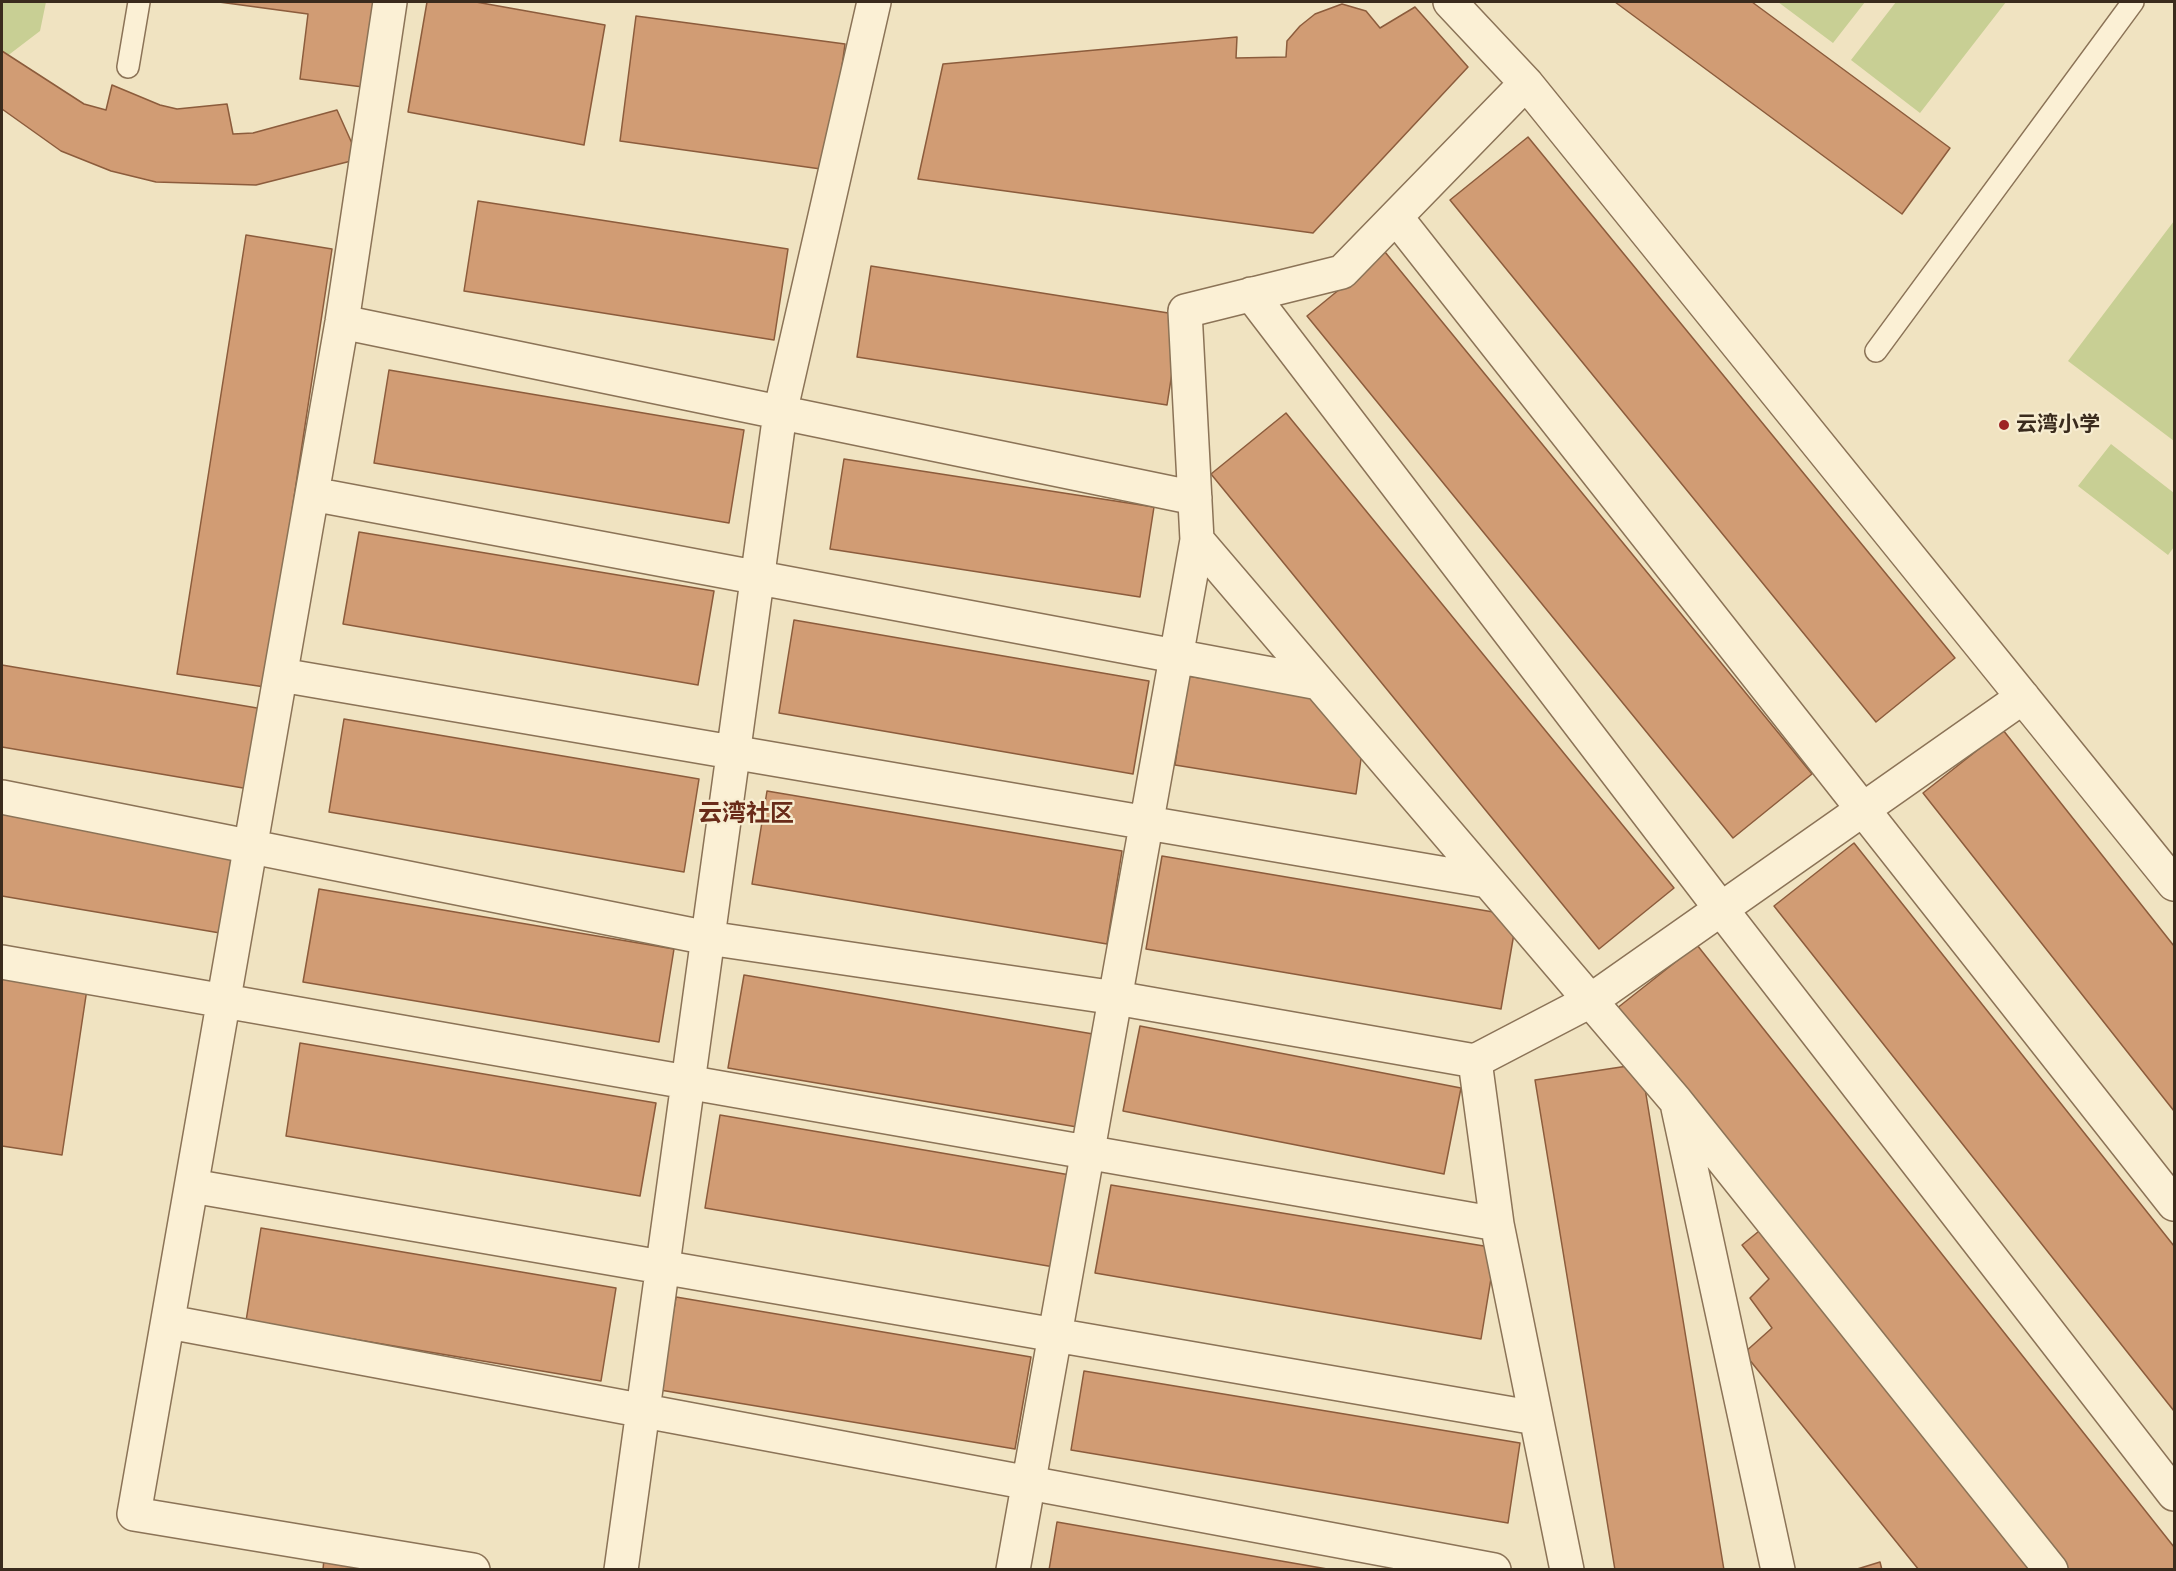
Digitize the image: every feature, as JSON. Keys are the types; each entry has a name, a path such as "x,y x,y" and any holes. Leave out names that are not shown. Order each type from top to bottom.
{"street":[{"path":"390,2 342,322 134,1514 473,1569"},
{"path":"621,1569 780,413 874,2"},
{"path":"1450,2 1526,84 2175,884"},
{"path":"1013,1569 1197,540 1185,310 1342,272 1526,84"},
{"path":"1396,218 2175,1204"},
{"path":"1251,294 1721,909 2175,1494"},
{"path":"342,322 1195,498"},
{"path":"312,494 1319,683"},
{"path":"1197,540 1676,1101 2051,1569"},
{"path":"281,675 1487,881"},
{"path":"2,797 708,938 1116,998 1475,1060 1590,1001 2023,697"},
{"path":"2,962 1497,1224"},
{"path":"1475,1060 1497,1224 1567,1569"},
{"path":"1676,1101 1778,1569"},
{"path":"192,1186 1536,1418"},
{"path":"169,1322 1494,1569"}],"lane":[{"path":"129,67 139,2"},
{"path":"1876,351 2133,2"}],"green space":[{"path":"2,2 46,2 40,31 2,60"},
{"path":"1778,2 1865,2 1833,43"},
{"path":"1896,2 2006,2 1920,113 1851,60"},
{"path":"2174,221 2174,441 2068,361"},
{"path":"2111,444 2174,493 2174,547 2168,555 2078,486"}],"building":[{"path":"219,2 374,2 363,87 300,79 308,14"},
{"path":"427,2 476,2 605,25 584,145 408,112"},
{"path":"1615,2 1752,2 1950,148 1902,214"},
{"path":"1342,4 1366,11 1380,28 1415,7 1468,67 1313,233 918,179 943,64 1237,37 1236,58 1286,57 1287,41 1300,26 1315,14"},
{"path":"636,16 845,44 828,170 620,141"},
{"path":"2,51 84,104 106,110 112,85 160,105 177,109 227,104 233,134 253,133 337,110 359,159 256,185 156,182 111,171 61,151 2,109"},
{"path":"1528,137 1955,658 1876,722 1450,200"},
{"path":"478,201 788,249 774,340 464,291"},
{"path":"246,235 332,249 265,687 177,674"},
{"path":"1385,252 1812,774 1733,838 1307,316"},
{"path":"871,266 1181,315 1167,405 857,357"},
{"path":"389,370 744,430 729,523 374,463"},
{"path":"1286,413 1674,888 1599,949 1211,474"},
{"path":"844,459 1154,507 1140,597 830,549"},
{"path":"359,532 714,591 698,685 343,624"},
{"path":"794,620 1149,681 1133,774 779,713"},
{"path":"2,665 263,709 249,789 2,747"},
{"path":"1188,676 1315,697 1363,745 1356,794 1175,765"},
{"path":"344,719 699,779 684,872 329,812"},
{"path":"2003,730 2174,946 2174,1111 1923,793"},
{"path":"767,791 1122,851 1107,944 752,884"},
{"path":"2,814 232,853 220,933 2,896"},
{"path":"1854,843 2174,1246 2174,1411 1774,906"},
{"path":"1162,856 1517,916 1501,1009 1146,949"},
{"path":"319,889 674,949 659,1042 303,982"},
{"path":"1697,945 2174,1547 2174,1570 2062,1570 1616,1009"},
{"path":"744,975 1099,1035 1083,1128 728,1068"},
{"path":"2,976 87,989 62,1155 2,1146"},
{"path":"1140,1026 1461,1088 1444,1174 1123,1111"},
{"path":"300,1043 656,1103 640,1196 286,1136"},
{"path":"1641,1064 1724,1570 1615,1570 1535,1080"},
{"path":"720,1115 1076,1176 1060,1268 705,1208"},
{"path":"1111,1185 1496,1248 1481,1339 1095,1273"},
{"path":"1764,1227 2034,1570 1919,1570 1744,1353 1772,1328 1750,1298 1769,1279 1742,1245"},
{"path":"261,1228 616,1288 601,1381 246,1321"},
{"path":"676,1297 1031,1357 1015,1449 660,1390"},
{"path":"1084,1371 1520,1443 1508,1523 1071,1450"},
{"path":"1057,1522 1333,1570 1049,1570"},
{"path":"324,1558 390,1570 323,1570"},
{"path":"1880,1562 1882,1570 1854,1570"}],"place":[{"name":"云湾小学","path":"2004,425"}],"district":[{"name":"云湾社区","path":"746,814"}]}
